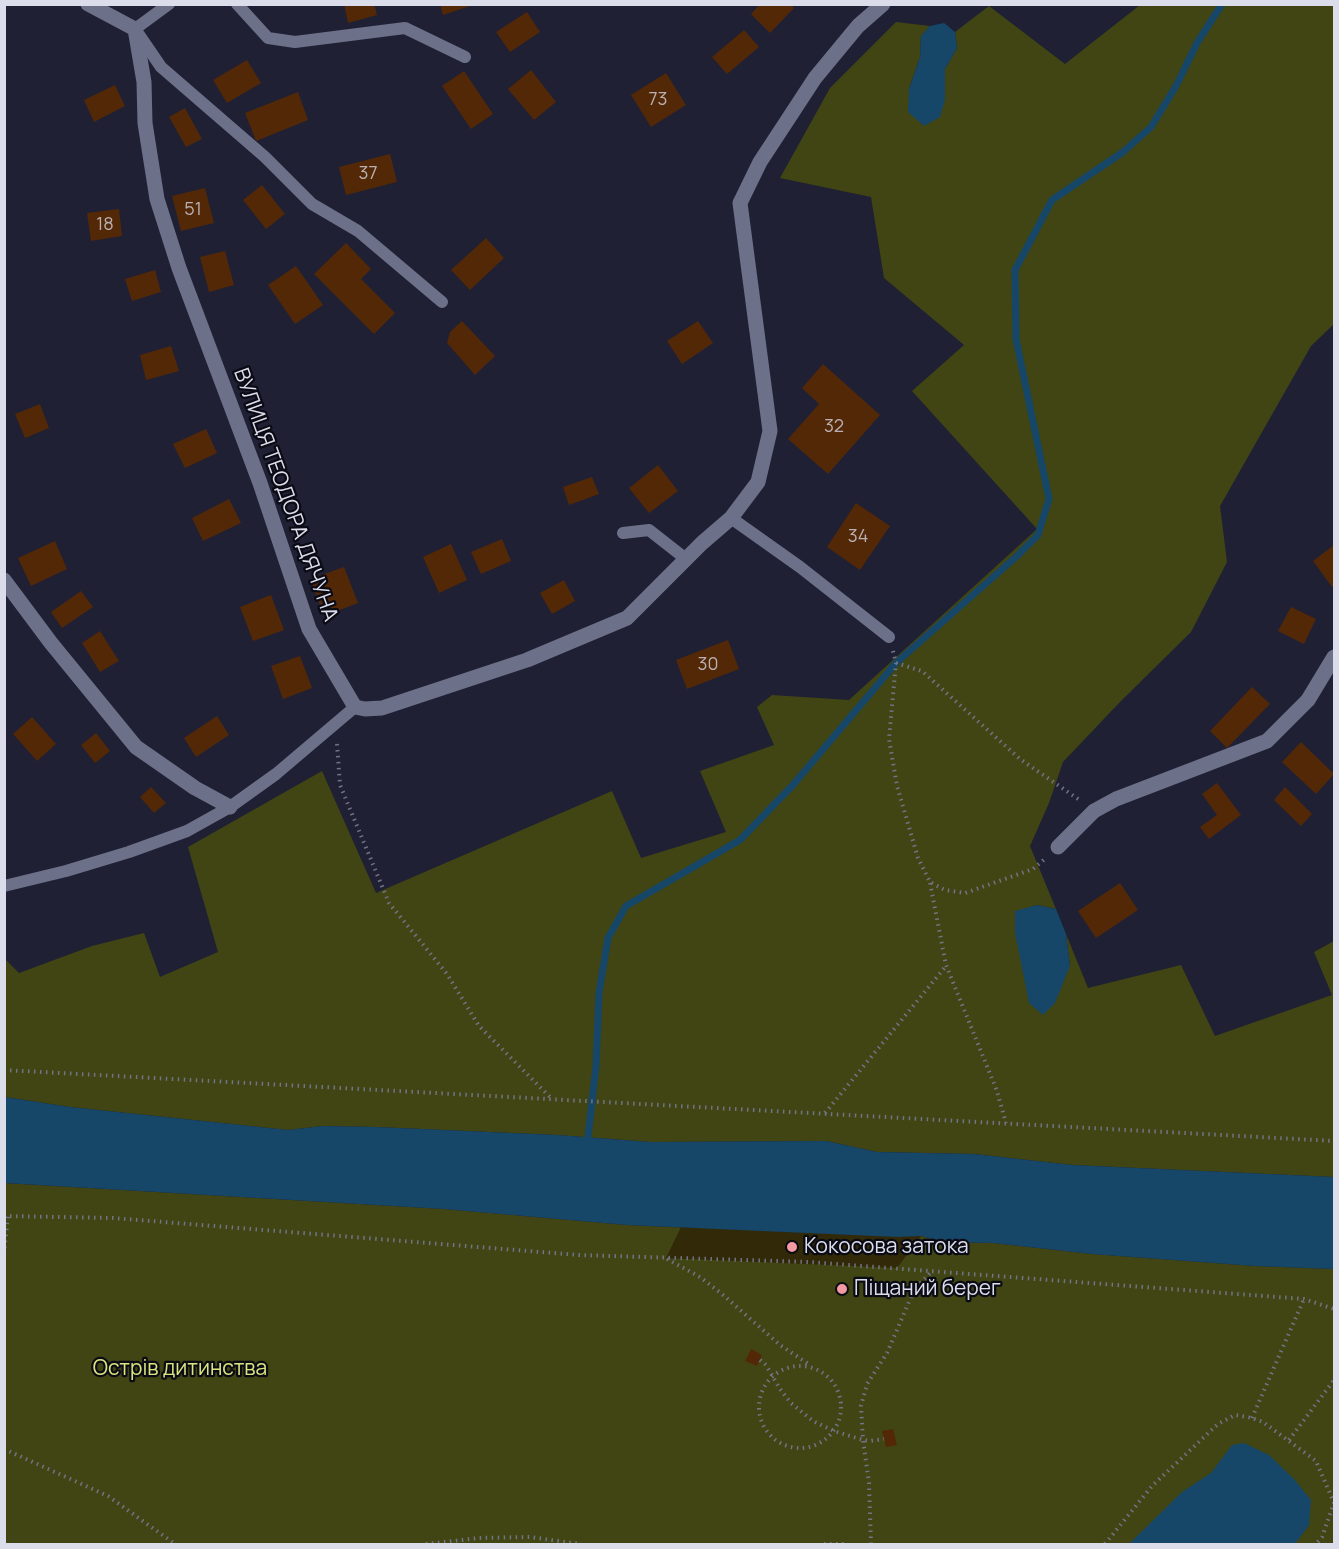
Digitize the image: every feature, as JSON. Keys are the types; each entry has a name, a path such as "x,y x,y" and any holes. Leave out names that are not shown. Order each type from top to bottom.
{"street":[{"path":"88,4 135,29"},
{"path":"355,707 382,708 527,660 627,618 731,518 758,482 770,431 740,203 760,162 815,78 858,26 883,4"},
{"name":"ВУЛИЦЯ ТЕОДОРА ДЯЧУНА","path":"135,29 144,82 145,123 157,199 179,268 260,483 309,629 355,707"},
{"path":"4,580 51,643 135,747 195,788 230,807"},
{"path":"1058,847 1094,810 1116,799 1268,741 1308,700 1335,657"}],"lane":[{"path":"169,4 135,29 161,67 265,157 312,204 357,231 442,302"},
{"path":"237,4 268,38 295,42 405,28 465,57"},
{"path":"731,518 800,567 889,637"},
{"path":"623,533 649,530 686,559"},
{"path":"4,886 66,871 187,831 230,807 276,774 355,707"}],"path":[{"path":"889,637 896,663 889,739 897,786 918,858 930,882 946,965 997,1091 1006,1123"},
{"path":"896,663 922,670 1020,759 1094,810"},
{"path":"335,724 340,785 389,903 447,974 479,1026 552,1099"},
{"path":"930,882 945,890 964,893 1033,869 1058,847"},
{"path":"825,1114 946,965"},
{"path":"4,1070 1335,1141"},
{"path":"4,1254 6,1216 113,1218 579,1256 809,1262 932,1271 1304,1299 1335,1309"},
{"path":"666,1258 700,1277 780,1345 825,1373 834,1382 840,1394 842,1407 840,1420 834,1431 824,1441 810,1447 796,1448 783,1445 771,1437 762,1425 758,1411 759,1397 772,1376 788,1367 800,1365 813,1367"},
{"path":"872,1545 869,1484 862,1440 861,1406 867,1384 887,1353 914,1290 932,1271"},
{"path":"1252,1418 1290,1336 1304,1299"},
{"path":"760,1360 766,1365 791,1403 813,1421 862,1440 884,1439"},
{"path":"1288,1440 1335,1380"},
{"path":"1105,1545 1152,1486 1218,1424 1235,1415 1263,1422 1316,1461 1334,1503 1322,1537 1316,1545"},
{"path":"4,1449 108,1496 175,1545"},
{"path":"426,1545 479,1538 530,1537 580,1545"},
{"path":"824,1545 846,1545"}],"green space":[{"path":"1140,5 1334,5 1334,324 1311,346 1220,506 1227,562 1191,632 1063,762 1049,803 1030,846 1056,909 1037,905 1015,912 1070,966 1066,934 1088,988 1181,965 1215,1036 1332,995 1314,952 1334,941 1334,1177 1072,1165 974,1154 877,1152 826,1141 650,1142 557,1135 376,1127 323,1126 288,1130 70,1107 5,1097 4,958 19,973 92,946 144,933 160,977 218,952 188,847 322,771 376,893 612,791 641,858 726,832 700,771 774,745 757,707 772,695 849,700 1037,529 912,391 964,345 884,278 871,197 780,178 830,88 896,22 930,26 921,36 920,57 909,89 945,100 945,69 957,48 955,32 989,6 1065,64"},
{"name":"Острів дитинства","path":"4,1183 444,1209 627,1225 897,1237 921,1236 944,1242 993,1243 1092,1254 1255,1266 1334,1269 1334,1544 5,1544"}],"sand":[{"name":"Кокосова затока","path":"681,1227 921,1236 897,1268 666,1258"}],"water":[{"path":"944,23 955,32 957,48 945,69 945,100 940,117 924,126 908,112 909,89 920,57 921,36 930,26"},
{"path":"1037,905 1056,909 1066,934 1070,966 1055,1003 1043,1015 1029,1003 1015,933 1015,911"},
{"path":"4,1097 70,1107 288,1130 323,1126 376,1127 557,1135 650,1142 826,1141 877,1152 974,1154 1072,1165 1334,1177 1334,1269 1255,1266 1092,1254 993,1243 944,1242 921,1236 897,1237 627,1225 444,1209 5,1183"},
{"path":"1244,1443 1269,1455 1294,1479 1311,1500 1309,1525 1295,1544 1129,1544 1182,1492 1211,1473 1232,1445"}],"building":[{"path":"344,4 374,4 377,15 348,23"},
{"path":"440,4 473,4 473,5 443,15"},
{"path":"760,4 790,4 794,8 770,33 751,14"},
{"path":"527,12 540,32 510,52 496,32"},
{"path":"744,30 759,47 727,74 712,57"},
{"path":"247,60 261,83 227,103 213,80"},
{"path":"531,70 556,102 534,120 508,89"},
{"path":"464,71 493,114 471,129 442,86"},
{"path":"666,73 686,105 651,127 631,95"},
{"path":"115,85 125,106 94,122 84,100"},
{"path":"298,92 308,120 256,141 245,113"},
{"path":"185,108 202,139 186,147 169,117"},
{"path":"390,154 397,182 346,195 339,167"},
{"path":"262,185 285,214 266,229 243,200"},
{"path":"205,188 214,223 181,231 172,196"},
{"path":"119,209 122,236 91,241 87,213"},
{"path":"486,238 504,258 470,290 451,270"},
{"path":"346,243 371,269 361,279 395,313 374,334 314,274"},
{"path":"225,251 234,285 209,292 200,257"},
{"path":"296,266 323,305 295,324 268,285"},
{"path":"155,270 161,292 132,301 125,279"},
{"path":"462,321 495,356 475,375 447,343 450,332"},
{"path":"698,321 713,343 682,364 667,341"},
{"path":"171,346 179,371 146,380 140,355"},
{"path":"823,364 880,415 828,474 788,439 819,404 802,388"},
{"path":"40,404 49,428 25,438 15,414"},
{"path":"206,429 217,453 185,468 173,444"},
{"path":"658,465 678,491 649,513 629,488"},
{"path":"592,477 599,494 569,505 563,487"},
{"path":"229,499 241,523 203,541 192,518"},
{"path":"856,503 890,526 860,570 827,547"},
{"path":"502,539 511,561 481,574 471,552"},
{"path":"55,541 67,569 31,586 18,558"},
{"path":"451,544 467,580 439,593 423,557"},
{"path":"1334,545 1334,585 1332,587 1313,561"},
{"path":"344,567 358,603 324,616 310,579"},
{"path":"564,580 575,601 552,614 540,593"},
{"path":"81,591 93,607 62,628 51,612"},
{"path":"271,595 284,630 253,641 240,607"},
{"path":"1291,607 1316,619 1304,644 1278,631"},
{"path":"100,631 119,661 100,672 82,643"},
{"path":"728,640 739,669 687,689 676,660"},
{"path":"300,656 312,688 283,699 271,666"},
{"path":"1252,687 1270,704 1227,748 1210,731"},
{"path":"217,716 229,735 196,757 184,738"},
{"path":"32,717 56,744 37,761 13,734"},
{"path":"96,733 110,751 95,763 81,745"},
{"path":"1301,742 1334,774 1316,794 1282,762"},
{"path":"1217,783 1241,815 1209,839 1200,827 1217,815 1202,794"},
{"path":"151,787 166,803 154,813 140,797"},
{"path":"1285,787 1312,814 1301,826 1274,800"},
{"path":"1120,883 1138,910 1096,938 1078,911"},
{"path":"751,1349 762,1355 757,1366 745,1361"},
{"path":"893,1429 897,1445 886,1447 882,1431"}],"waterway":[{"path":"588,1137 596,1066 599,993 608,938 626,906 740,840 792,786 896,663 1038,535 1049,499 1016,339 1015,270 1052,200 1123,152 1151,127 1176,86 1197,43 1222,4"}],"place":[{"name":"Кокосова затока","path":"792,1247"},
{"name":"Піщаний берег","path":"842,1289"}]}
